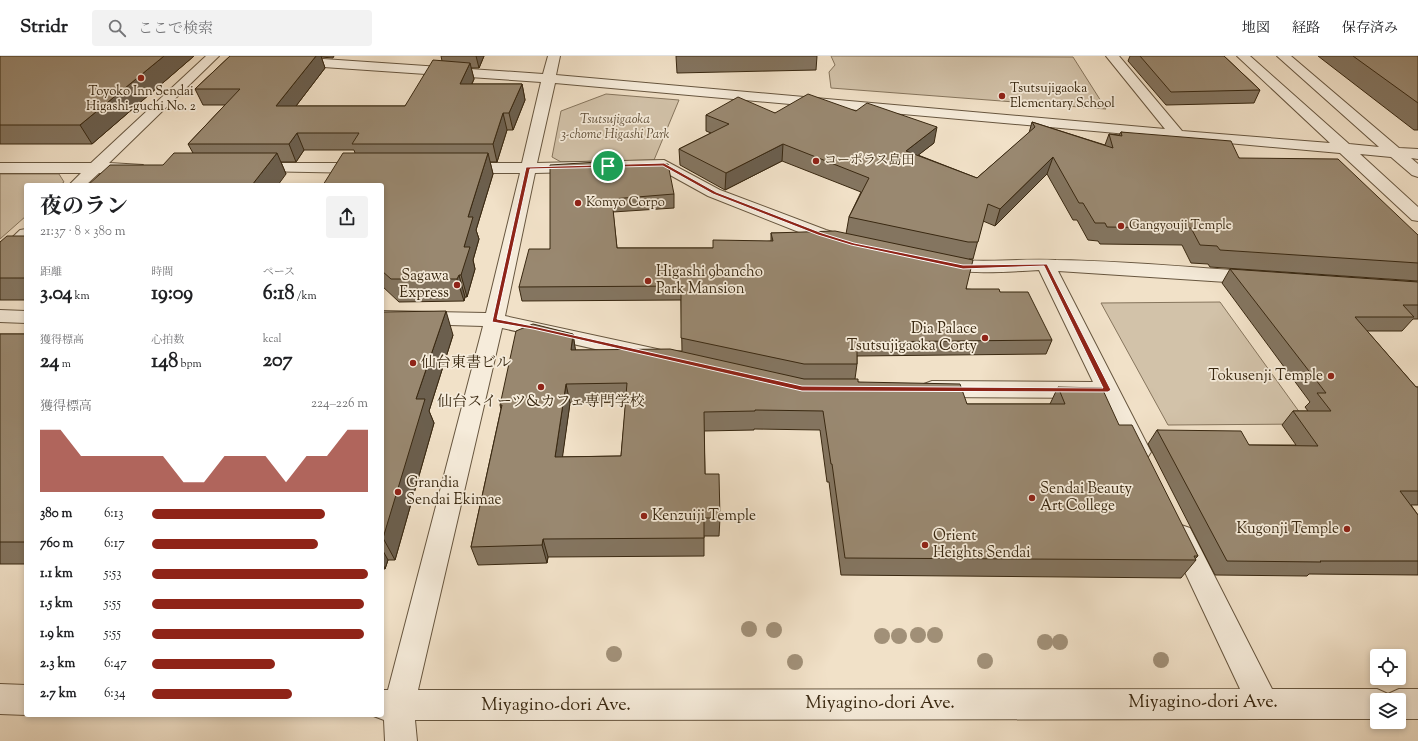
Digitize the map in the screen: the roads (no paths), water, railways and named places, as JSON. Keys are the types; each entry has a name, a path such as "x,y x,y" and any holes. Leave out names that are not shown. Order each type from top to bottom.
{"street":[{"path":"80,183 213,56"},
{"path":"401,741 390,705 494,320 554,56"},
{"path":"1112,56 1177,134"},
{"path":"1243,56 1418,216"},
{"path":"1283,56 1418,172"},
{"path":"284,60 342,60 549,77 1347,150 1396,154 1418,154"},
{"path":"444,168 664,165 714,193 820,234 861,246"},
{"path":"0,168 151,168"},
{"path":"238,168 380,168"},
{"path":"0,259 24,236"},
{"path":"924,259 963,267 1046,265 1087,266 1276,279"},
{"path":"1046,265 1147,468"},
{"path":"0,316 24,316"},
{"path":"384,317 473,318 494,320 679,361"},
{"path":"914,389 1108,390"},
{"path":"1172,518 1262,702"},
{"path":"0,699 24,700"},
{"name":"Miyagino-dori Ave.","path":"390,705 1262,702 1370,704"},
{"path":"1406,704 1418,704"}],"place":[{"name":"Toyoko Inn Sendai Higashi-guchi No. 2","path":"141,78"},
{"name":"Tsutsujigaoka Elementary School","path":"1002,96"},
{"name":"コーポラス島田","path":"816,161"},
{"name":"Komyo Corpo","path":"578,203"},
{"name":"Gangyouji Temple","path":"1121,226"},
{"name":"Higashi 9bancho Park Mansion","path":"648,281"},
{"name":"Sagawa Express","path":"457,285"},
{"name":"Dia Palace Tsutsujigaoka Corty","path":"985,338"},
{"name":"仙台東書ビル","path":"413,363"},
{"name":"Tokusenji Temple","path":"1331,376"},
{"name":"仙台スイーツ&カフェ専門学校","path":"541,387"},
{"name":"Grandia Sendai Ekimae","path":"398,492"},
{"name":"Sendai Beauty Art College","path":"1032,498"},
{"name":"Kenzuiji Temple","path":"644,516"},
{"name":"Kugonji Temple","path":"1347,529"},
{"name":"Orient Heights Sendai","path":"925,545"}],"park label":[{"name":"Tsutsujigaoka 3-chome Higashi Park","path":"615,128"}]}
